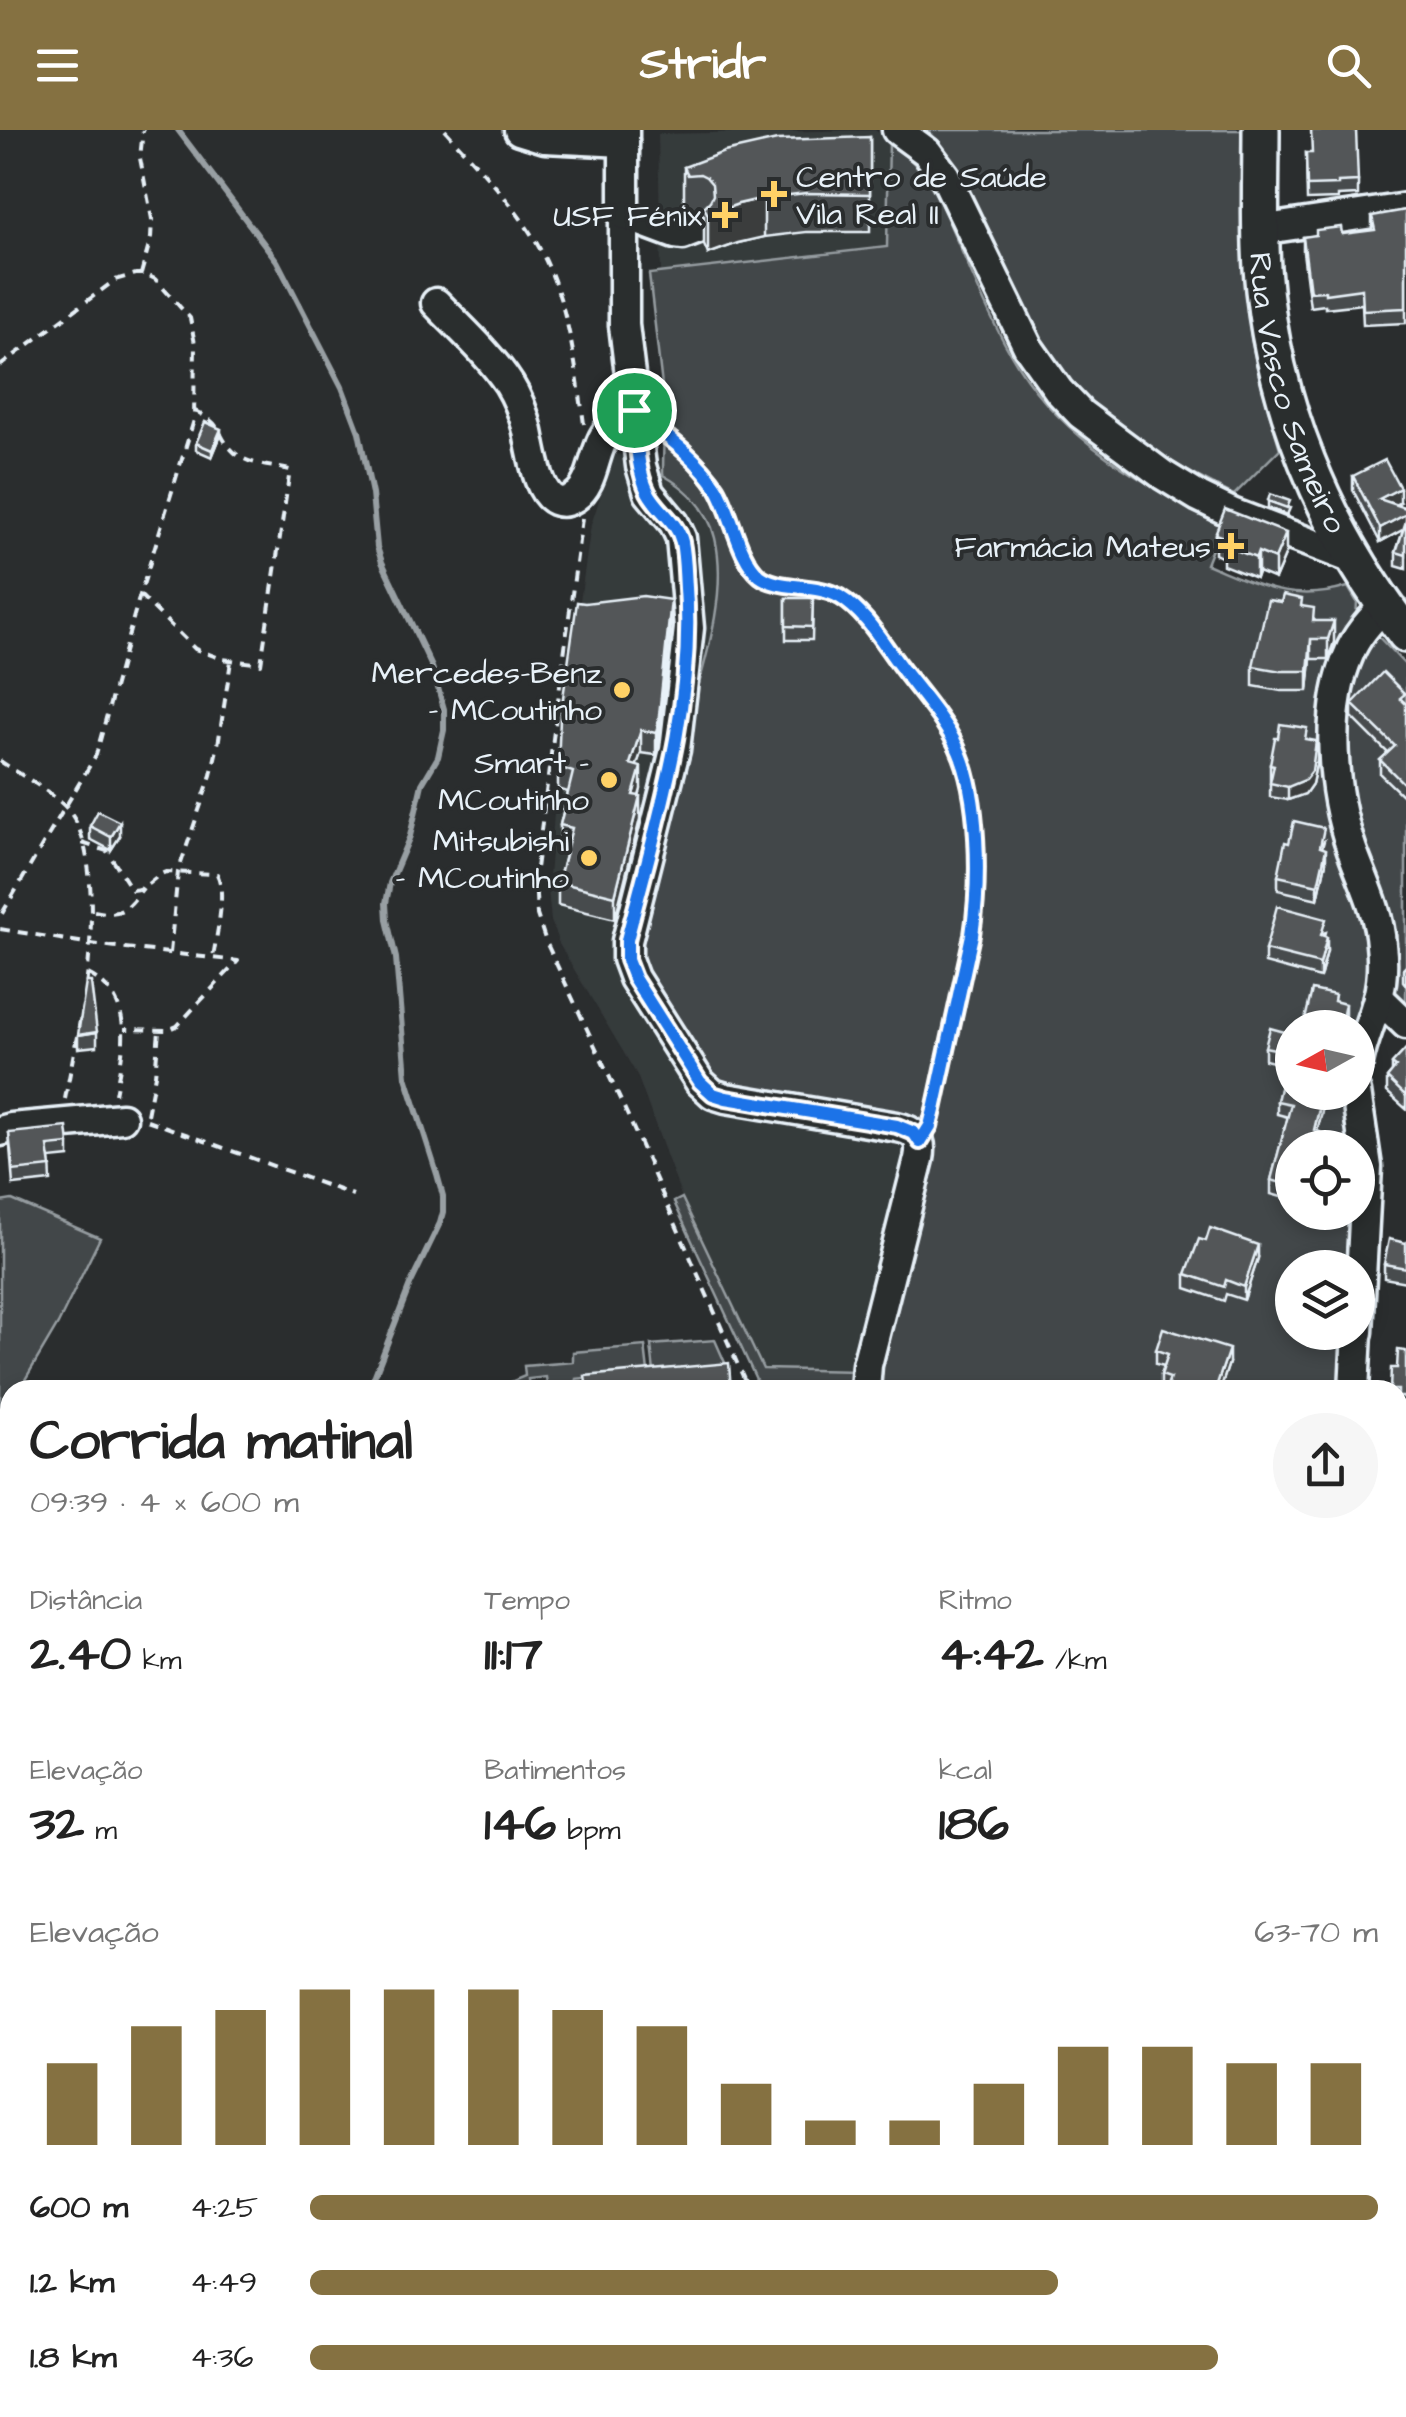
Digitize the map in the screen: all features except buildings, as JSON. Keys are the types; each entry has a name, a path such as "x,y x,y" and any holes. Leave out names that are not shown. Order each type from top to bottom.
{"main road":[{"name":"Rua Vasco Sameiro","path":"1261,130 1260,230 1268,322 1288,412 1311,472 1358,562 1406,634"}],"street":[{"path":"519,130 544,138 624,136 624,325 640,466 645,484 681,538 688,628 677,737 627,940 627,960 634,978 700,1082 713,1094 897,1126 914,1133 920,1142 920,1159 865,1380"},
{"path":"897,130 927,152"},
{"path":"909,130 952,188 1028,346 1059,391 1081,414 1199,497 1358,562"},
{"path":"1260,230 1406,208"},
{"path":"624,215 675,234 696,230"},
{"path":"436,304 495,366 516,397 528,429 539,480 546,492 561,501 570,500 584,489 603,439 614,424 634,410"},
{"path":"1374,1010 1382,962 1379,928 1343,821 1334,752 1338,699 1347,657 1365,626 1385,605"},
{"path":"1378,998 1406,1024"},
{"path":"1359,1110 1367,1168 1362,1250"},
{"path":"0,1131 126,1119"},
{"path":"1355,1380 1357,1350"}],"path":[{"path":"141,274 152,219 140,158 143,130"},
{"path":"445,130 508,202 529,231 550,272 565,315 585,437"},
{"path":"0,366 115,280 141,274 155,279 190,318 195,344 195,410 188,444 140,595 96,755 0,916"},
{"path":"140,595 195,649 261,664 290,470 242,458 216,424 195,410"},
{"path":"634,410 711,480 758,574 772,582 828,592 865,618 939,718 960,754 974,833 975,911 934,1110 920,1142"},
{"path":"580,534 584,489"},
{"path":"170,953 178,872 211,776 231,660"},
{"path":"0,760 67,807 75,819 93,911 86,988"},
{"path":"82,843 107,851 128,887 143,888"},
{"path":"93,911 109,914 125,910 158,874 216,874 221,892 213,958"},
{"path":"0,929 238,961 185,1020 168,1030 124,1028"},
{"path":"88,974 108,988 120,1012 124,1028 126,1119"},
{"path":"60,1123 82,1006"},
{"path":"126,1119 155,1074 158,1030"},
{"path":"126,1119 353,1195"}],"shaded area":[{"name":"Centro de Saúde Vila Real II","path":"875,130 889,141 887,247 661,272 658,134"},
{"path":"928,130 1244,130 1246,298 1258,370 1280,449 1234,495 1140,442 1098,409 1061,370 1026,313 964,182"},
{"path":"889,141 915,164 932,187 1000,334 1037,393 1083,439 1109,458 1222,524 1206,564 1292,593 1348,587 1357,602 1356,620 1344,635 1337,655 1331,696 1370,936 1368,984 1361,1010 1275,1010 1275,1110 1349,1110 1351,1130 1275,1130 1275,1230 1354,1230 1353,1250 1275,1250 1275,1350 1349,1350 1348,1380 873,1380 935,1127 726,1092 707,1080 640,973 635,937 706,658 719,584 715,538 707,517 689,493 663,475 664,403 649,274 887,247"},
{"path":"614,454 663,459 663,475 690,492 708,520 719,569 711,632 635,937 905,1134 916,1147 858,1371 763,1370 682,1198 637,1075 559,944 551,921 548,889 560,740 591,525"},
{"path":"1375,633 1406,666 1406,1015 1393,998 1343,756 1351,674"},
{"path":"682,1198 763,1369 858,1371 858,1380 756,1380 674,1202"},
{"path":"12,1200 100,1238 58,1324 25,1380 0,1380 0,1202"},
{"path":"715,1340 726,1365 654,1372 651,1345"},
{"path":"645,1346 648,1372 576,1380 516,1380 525,1376 524,1366 573,1362 573,1352"}],"waterway":[{"path":"178,130 277,261 342,387 359,432 372,494 377,547 432,667 444,709 438,757 422,784 410,836 386,903 396,958 406,1077 437,1174 443,1212 373,1380"}],"place":[{"name":"Centro de Saúde Vila Real II","path":"774,194"},
{"name":"USF Fénix","path":"725,215"},
{"name":"Farmácia Mateus","path":"1231,546"},
{"name":"Mercedes-Benz - MCoutinho","path":"622,690"},
{"name":"Smart - MCoutinho","path":"609,780"},
{"name":"Mitsubishi - MCoutinho","path":"589,858"}],"route":[{"path":"634,410 700,466 718,489 748,560 758,574 772,582 835,594 865,618 939,718 960,754 974,833 975,911 934,1110 920,1142 914,1133 897,1126 713,1094 693,1072 628,966 627,940 677,737 688,651 681,538 645,484 634,410"}]}
